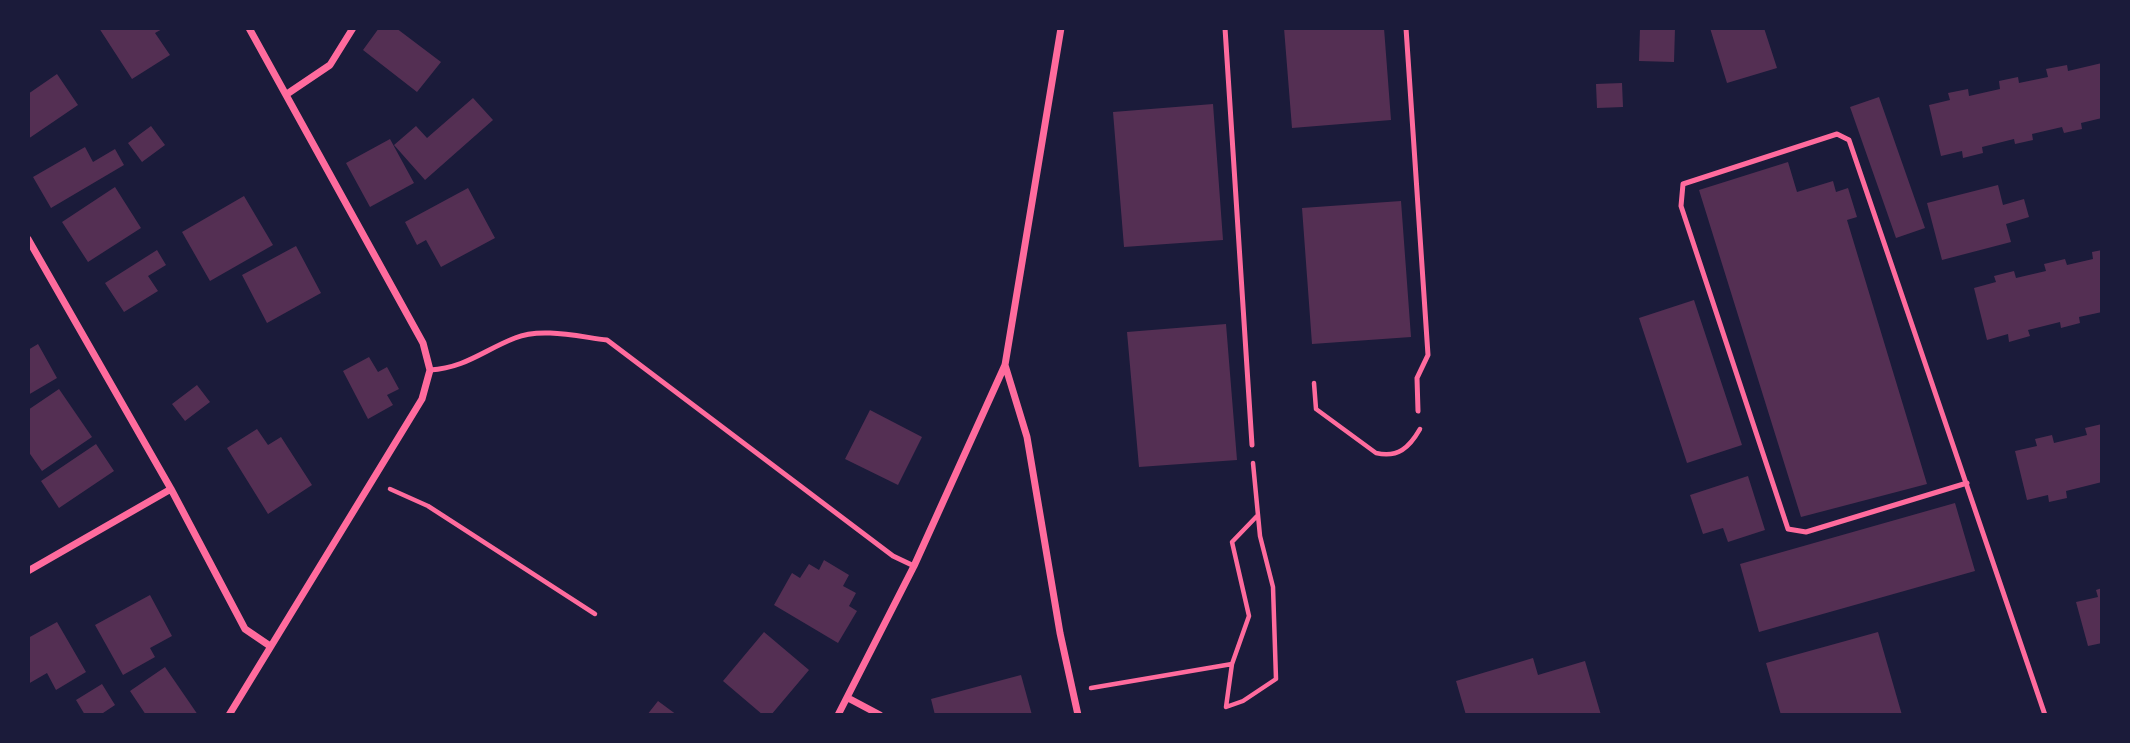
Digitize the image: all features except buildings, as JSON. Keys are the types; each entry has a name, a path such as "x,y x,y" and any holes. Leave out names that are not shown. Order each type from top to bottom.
{"street":[{"path":"229,715 422,399 430,370 423,343 249,28"},
{"path":"287,94 330,65 353,28"},
{"path":"838,715 914,566 1005,365 1061,28"},
{"path":"28,239 171,489 246,629 270,646"},
{"path":"1005,365 1027,437 1078,715"},
{"path":"28,571 171,489"},
{"path":"848,698 880,715"}],"lane":[{"path":"1225,28 1252,445"},
{"path":"1406,28 1428,355 1417,378 1418,411"},
{"path":"1967,483 1806,533 1788,529 1681,206 1683,184 1837,134 1849,140 1967,483 2045,715"},
{"path":"430,370 454,368 518,336 562,334 607,340 893,556 914,566"}],"path":[{"path":"1314,383 1316,409 1376,453 1388,456 1402,452 1420,430 1418,411"},
{"path":"1252,445 1258,515 1273,587 1276,679 1243,701 1226,707 1232,664 1249,616 1232,542 1258,515"},
{"path":"375,479 398,494 428,506 594,614"},
{"path":"1073,691 1232,664"}]}
